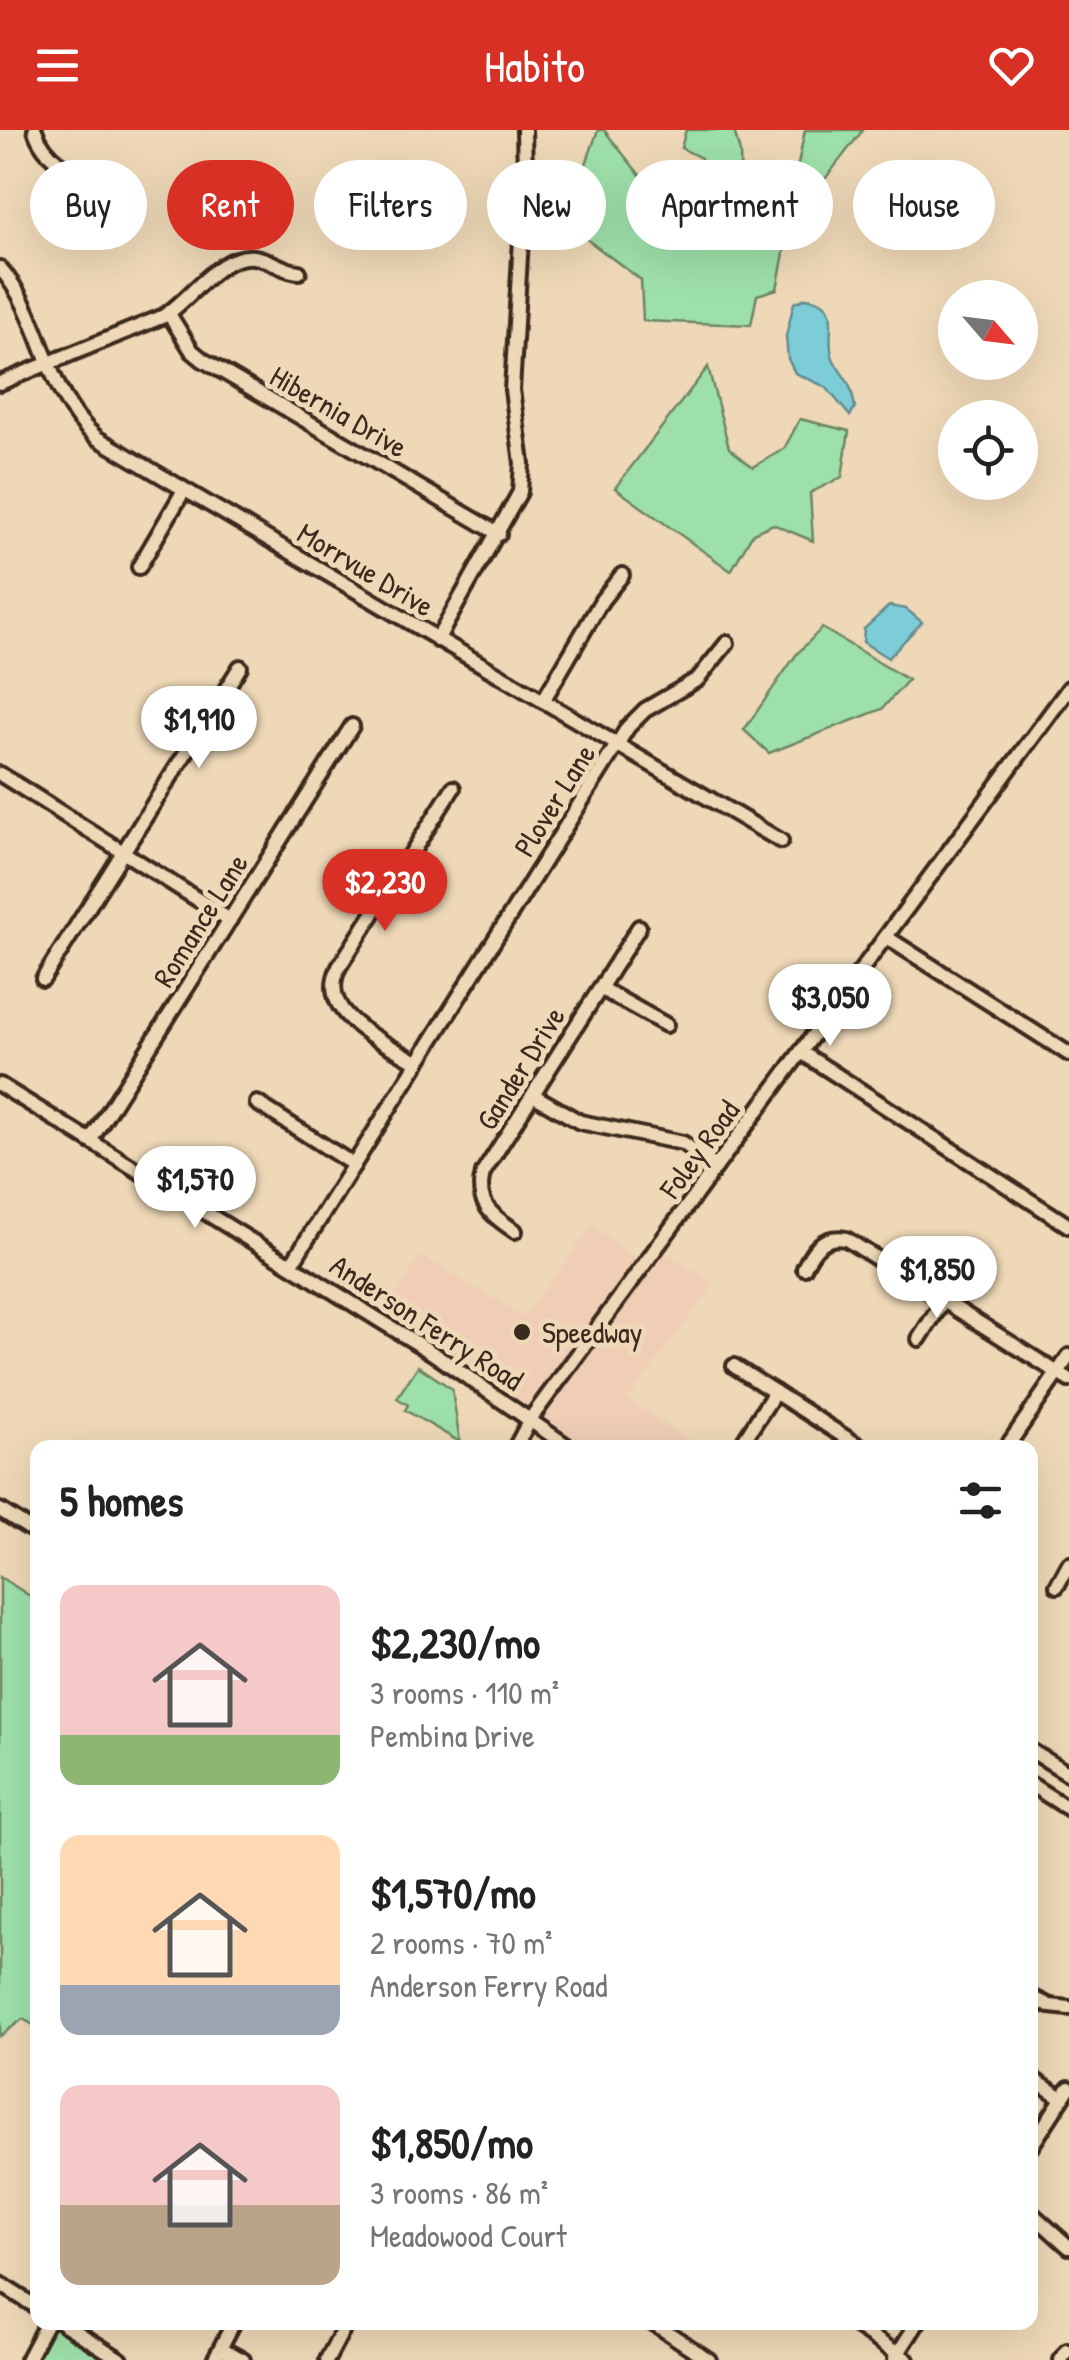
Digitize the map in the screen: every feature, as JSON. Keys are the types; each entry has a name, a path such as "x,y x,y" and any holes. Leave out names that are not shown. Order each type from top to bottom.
{"street":[{"path":"35,130 40,144 56,160"},
{"path":"437,640 516,504 522,480 512,390 526,173 524,130"},
{"path":"0,383 169,314 217,269 234,259 254,256 287,272 299,272"},
{"name":"Morrvue Drive","path":"0,268 22,300 65,403 85,428 782,841"},
{"name":"Hibernia Drive","path":"169,314 192,351 204,360 499,534"},
{"path":"139,566 184,490"},
{"path":"542,701 602,600 622,576"},
{"name":"Plover Lane","path":"291,1264 636,718 698,679 726,644"},
{"path":"43,979 240,667"},
{"name":"Foley Road","path":"519,1440 531,1418 1069,688"},
{"name":"Romance Lane","path":"90,1141 352,726"},
{"path":"0,774 230,920"},
{"path":"418,1062 342,1012 334,998 334,982 339,966 452,788"},
{"name":"Gander Drive","path":"515,1232 488,1211 481,1196 481,1181 638,927"},
{"path":"886,937 1069,1054"},
{"path":"600,988 666,1026"},
{"path":"801,1052 1069,1226"},
{"name":"Anderson Ferry Road","path":"0,1085 291,1264 560,1440"},
{"path":"532,1094 580,1122 683,1144 716,1168"},
{"path":"257,1103 354,1164"},
{"path":"804,1268 819,1244 834,1238 846,1239 1064,1376"},
{"path":"919,1339 944,1300"},
{"path":"1012,1440 1064,1376 1069,1356"},
{"path":"734,1366 849,1440"},
{"path":"744,1440 774,1392"},
{"path":"0,1510 30,1529"},
{"path":"1057,1586 1069,1564"},
{"path":"1038,1755 1069,1774"},
{"path":"1038,1789 1069,1808"},
{"path":"1038,2000 1069,2008"},
{"path":"1038,2081 1066,2093 1038,2136"},
{"path":"1038,2219 1069,2247"},
{"path":"0,2284 30,2303"},
{"path":"27,2360 43,2330"},
{"path":"74,2330 121,2360"},
{"path":"230,2330 217,2354 243,2360"},
{"path":"327,2360 343,2330"},
{"path":"663,2330 704,2359"},
{"path":"861,2330 899,2358 914,2330"}],"shaded area":[{"path":"593,1226 644,1265 657,1248 715,1283 628,1399 689,1440 519,1440 531,1419 381,1321 420,1255 524,1316"}],"green space":[{"path":"598,130 604,130 628,160 626,250 785,250 777,289 757,295 751,325 643,321 641,280 601,250 606,250 606,160 587,160"},
{"path":"686,130 734,130 740,160 701,160 681,148"},
{"path":"805,130 863,130 833,169 833,160 799,160"},
{"path":"708,367 729,448 753,467 784,449 800,419 849,431 842,477 810,493 813,541 773,524 753,533 731,571 615,488"},
{"path":"822,628 908,680 882,709 769,753 744,730 796,655"},
{"path":"418,1366 452,1389 460,1440 405,1410 408,1405 397,1398"},
{"path":"0,1577 30,1596 30,2023 23,2019 0,2036"},
{"path":"43,2330 72,2330 121,2360 27,2360"}],"water":[{"path":"806,298 826,305 830,311 832,355 849,386 855,407 850,416 826,387 795,373 788,359 786,336 794,303"},
{"path":"889,606 906,609 922,622 888,658 863,642 864,629"}],"place":[{"name":"Speedway","path":"522,1332"}]}
